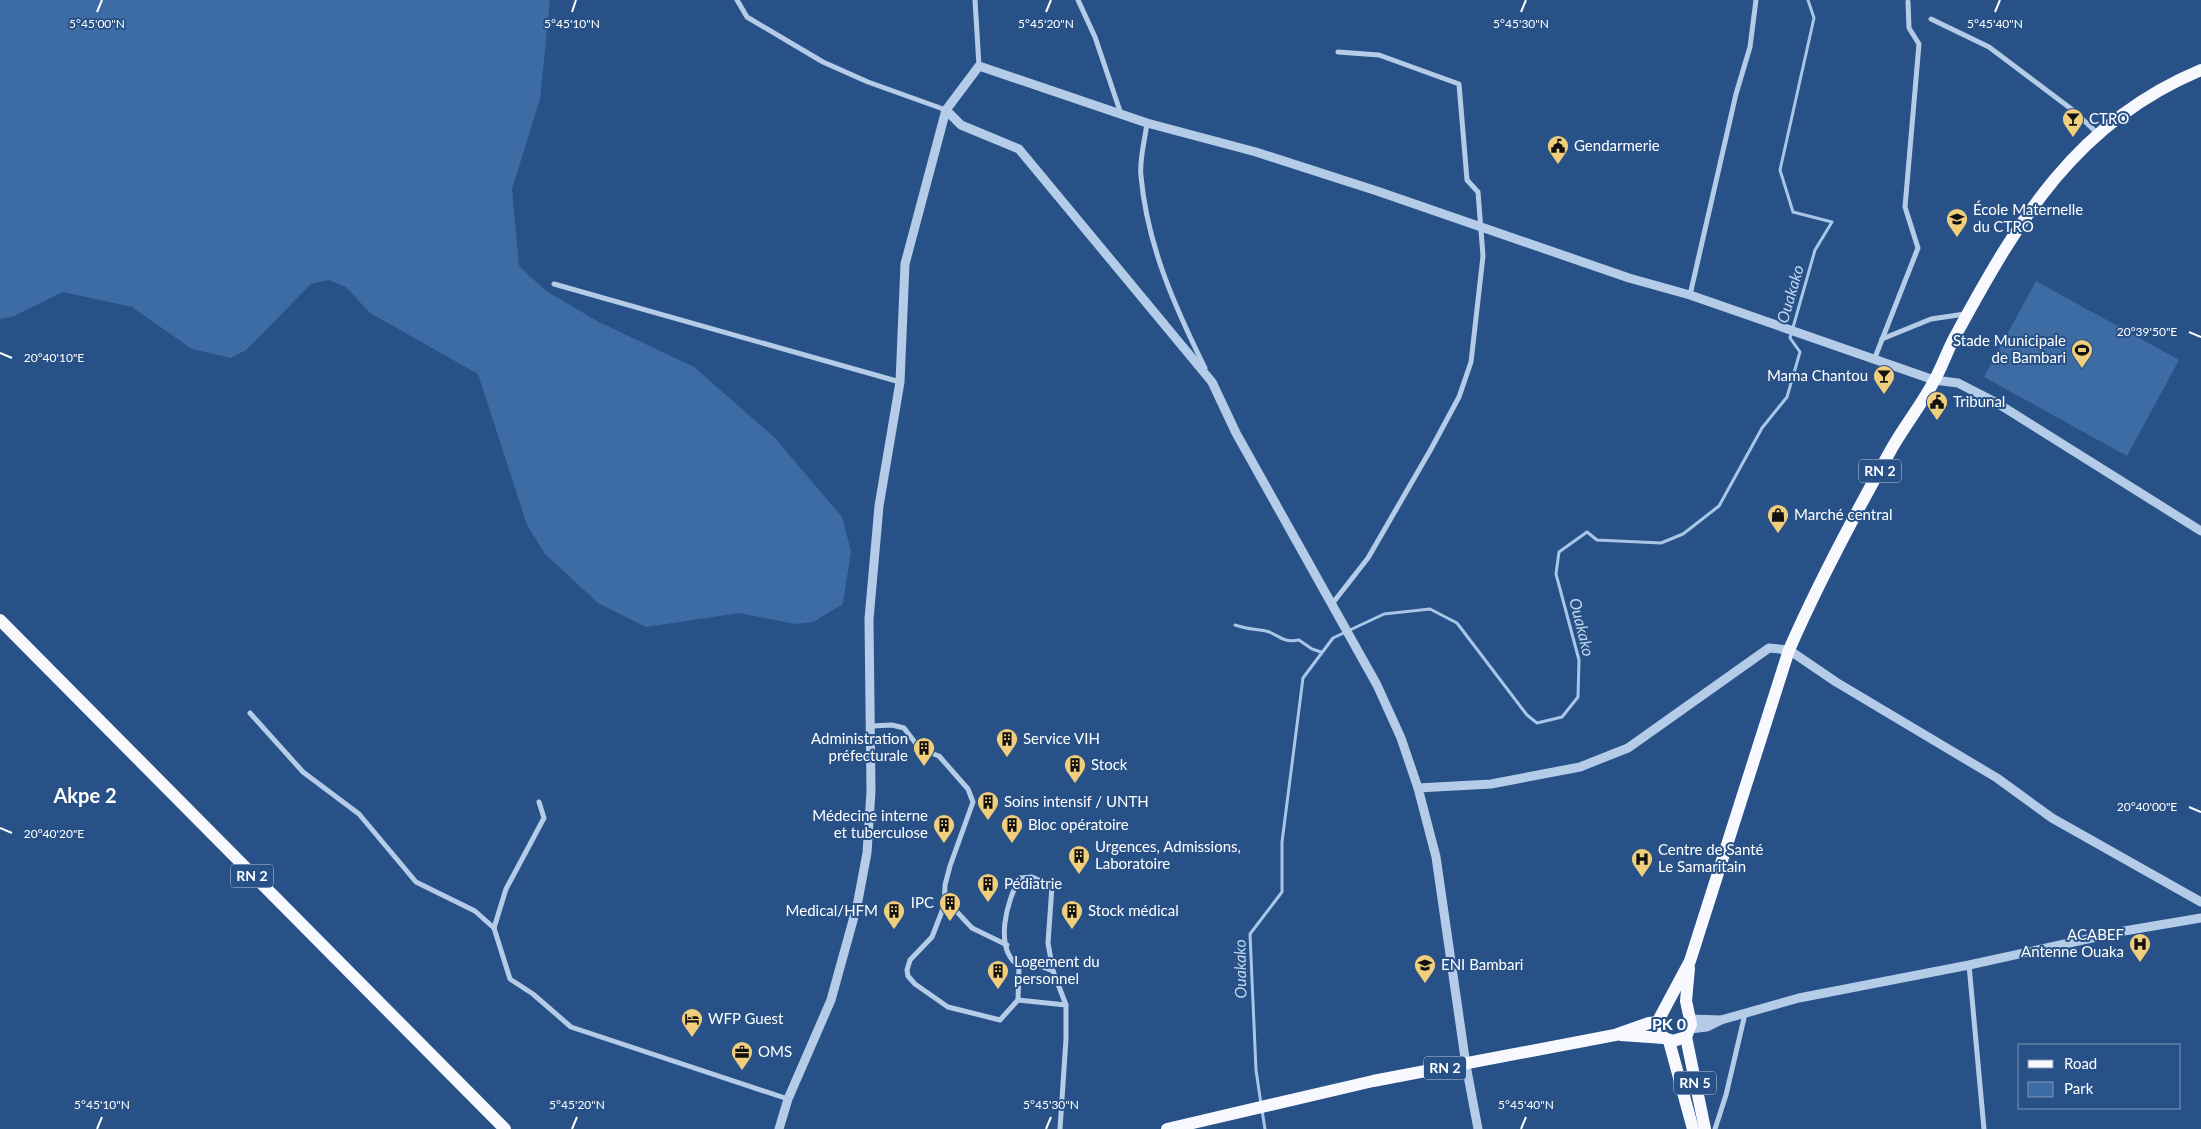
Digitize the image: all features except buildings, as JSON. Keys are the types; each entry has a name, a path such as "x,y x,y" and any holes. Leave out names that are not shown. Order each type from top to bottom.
{"main road":[{"name":"RN 2","path":"1167,1129 1373,1081 1466,1065 1615,1035 1661,1018 1690,961 1789,650 1808,607 1893,447 1934,380 1968,314 2015,232 2062,168 2097,132 2122,112 2169,83 2201,70"},
{"name":"RN 2","path":"0,620 505,1129"},
{"name":"RN 2","path":"1688,1025 1686,989 1690,961"},
{"path":"1678,1008 1688,1025 1678,1041 1667,1039 1659,1031 1661,1018 1668,1010 1678,1008"},
{"name":"RN 5","path":"1688,1025 1694,1105 1693,1129"},
{"name":"RN 2","path":"1615,1035 1667,1039"},
{"name":"RN 5","path":"1667,1039 1705,1129"}],"street":[{"path":"737,0 747,17 823,62 868,82 946,110 961,125 1019,149 1212,382"},
{"path":"779,1129 788,1100 831,1000 857,906 867,853 871,791 869,619 878,506 900,382 905,264 946,110 978,66 975,0"},
{"path":"1078,0 1095,37 1121,114"},
{"path":"1690,295 1710,202 1726,145 1736,94 1750,47 1756,0"},
{"path":"1874,360 1918,248 1905,207 1919,44 1909,28 1908,2"},
{"path":"1931,20 1989,47 2074,111 2097,132"},
{"path":"1332,604 1368,558 1431,449 1458,396 1471,362 1483,256 1483,228 1478,192 1467,180 1459,84 1379,55 1338,52"},
{"path":"978,66 1147,123 1265,155 1377,191 1629,278 1690,295 1934,380 1958,383 1997,403 2201,531"},
{"path":"1147,123 1140,174 1151,239 1177,313 1236,433 1377,685 1393,720 1418,788 1436,857 1466,1065 1478,1129"},
{"path":"554,284 900,382"},
{"path":"1882,339 1931,319 1968,314"},
{"path":"1418,788 1491,784 1580,767 1628,748 1769,648 1789,650 1836,682 1997,778 2052,818 2201,902"},
{"path":"250,713 303,772 359,814 416,882 475,911 494,928 510,978 533,994 571,1028 788,1100"},
{"path":"871,726 892,725 904,728 920,749 939,756 968,789 973,802 950,866 945,885 944,906 932,937 910,960 906,970 908,976 915,984 948,1007 972,1015 1000,1020 1018,1000 1018,966"},
{"path":"494,928 506,889 544,818 539,802"},
{"path":"1018,966 1012,962 1007,945 1004,931 1005,914 1020,878 1032,876 1052,886 1048,943 1053,971 1066,1005 1066,1039 1060,1129"},
{"path":"944,906 958,913 972,928 1007,945"},
{"path":"1688,1025 1707,1028 1721,1020 1799,998 1969,965 2124,931 2201,918"},
{"path":"1018,966 1029,962 1053,971"},
{"path":"1969,965 1984,1129"},
{"path":"1018,1000 1066,1005"},
{"path":"1715,1129 1726,1095 1744,1014"}],"green space":[{"path":"0,0 550,0 540,99 512,189 519,266 546,291 599,322 694,367 775,438 842,517 851,551 843,604 813,622 795,624 739,613 646,627 598,603 545,554 527,525 478,374 370,313 346,287 329,280 311,284 246,350 231,358 192,349 132,307 63,292 12,317 0,319"},
{"name":"Stade Municipale de Bambari","path":"2036,281 2179,360 2127,456 1984,377"}],"waterway":[{"name":"Ouakako","path":"1261,1104 1256,1070 1250,934 1282,892 1282,842 1303,678 1333,638 1384,614 1430,609 1457,623 1527,715 1537,723 1562,717 1578,697 1579,660 1556,574 1559,552 1587,532 1597,540 1661,543 1683,534 1719,506 1762,428 1787,397 1800,352 1790,338 1815,250 1832,222 1793,212 1780,170 1814,18 1808,0"},
{"path":"1235,625 1266,631 1284,640 1299,640 1312,649 1321,652"},
{"name":"Ouakako","path":"1262,1110 1265,1129"}],"place":[{"name":"CTRO","path":"2073,138"},
{"name":"Gendarmerie","path":"1558,165"},
{"name":"École Maternelle du CTRO","path":"1957,238"},
{"name":"Stade Municipale de Bambari","path":"2082,369"},
{"name":"Mama Chantou","path":"1884,395"},
{"name":"Tribunal","path":"1937,421"},
{"name":"Marché central","path":"1778,534"},
{"name":"Service VIH","path":"1007,758"},
{"name":"Administration préfecturale","path":"924,767"},
{"name":"Stock","path":"1075,784"},
{"name":"Soins intensif / UNTH","path":"988,821"},
{"name":"Médecine interne et tuberculose","path":"944,844"},
{"name":"Bloc opératoire","path":"1012,844"},
{"name":"Urgences, Admissions, Laboratoire","path":"1079,875"},
{"name":"Centre de Santé Le Samaritain","path":"1642,878"},
{"name":"Pédiatrie","path":"988,903"},
{"name":"IPC","path":"950,922"},
{"name":"Medical/HFM","path":"894,930"},
{"name":"Stock médical","path":"1072,930"},
{"name":"ACABEF Antenne Ouaka","path":"2140,963"},
{"name":"ENI Bambari","path":"1425,984"},
{"name":"Logement du personnel","path":"998,990"},
{"name":"WFP Guest","path":"692,1038"},
{"name":"OMS","path":"742,1071"}],"district":[{"name":"Akpe 2","path":"85,796"},
{"name":"PK 0","path":"1669,1024"}]}
